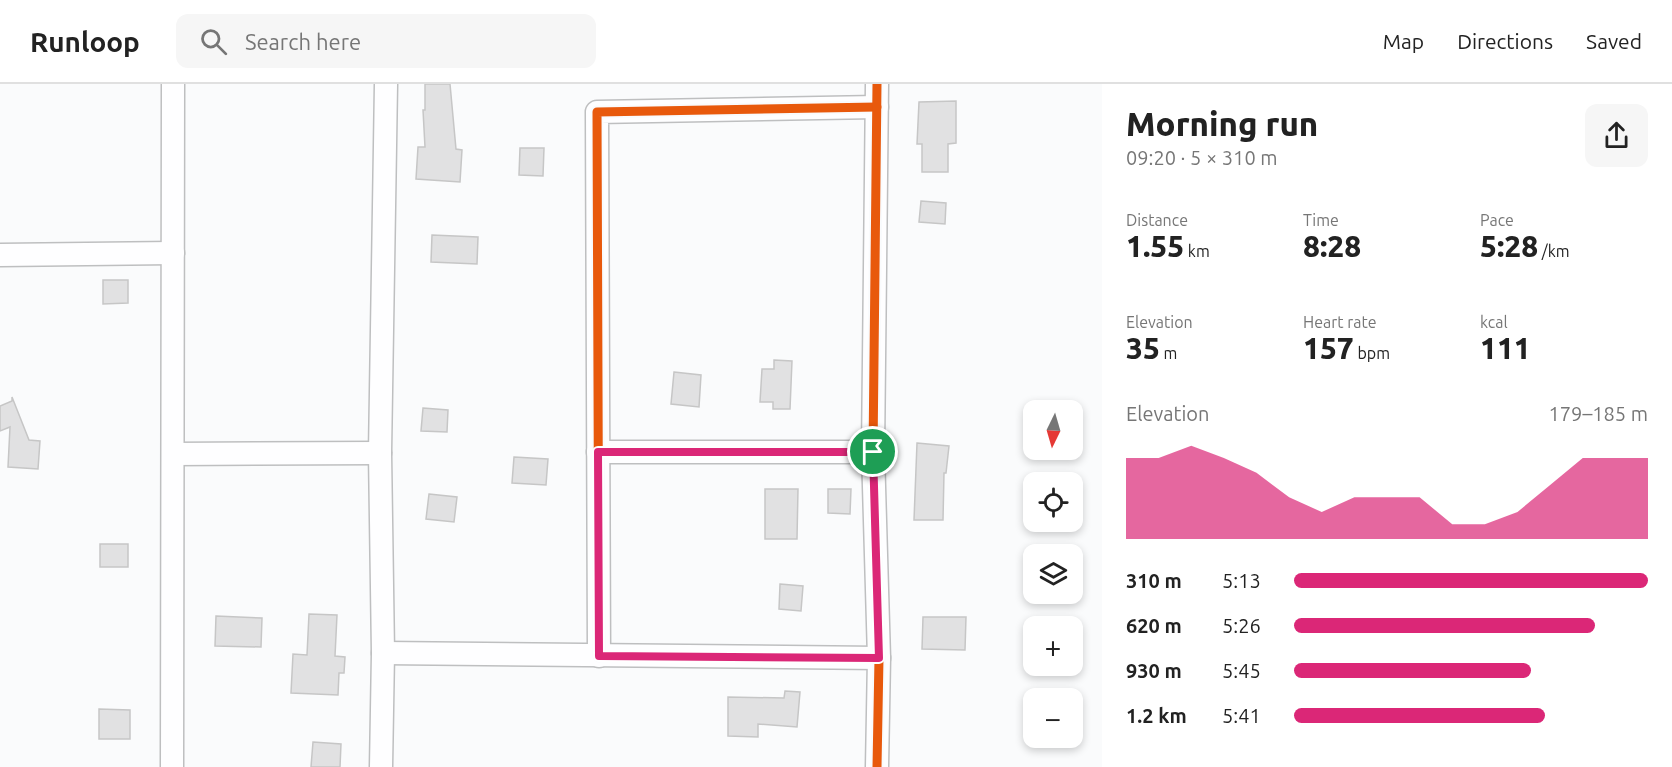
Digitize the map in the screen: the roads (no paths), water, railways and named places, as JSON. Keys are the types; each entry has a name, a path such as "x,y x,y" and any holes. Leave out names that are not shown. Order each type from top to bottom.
{"street":[{"path":"172,767 173,84"},
{"path":"381,767 383,653 380,453 386,84"},
{"path":"877,84 873,452 879,658 877,767"},
{"path":"599,656 597,112 877,107"},
{"path":"0,255 173,253"},
{"path":"598,452 873,452"},
{"path":"173,454 380,453"},
{"path":"383,653 879,658"}]}
